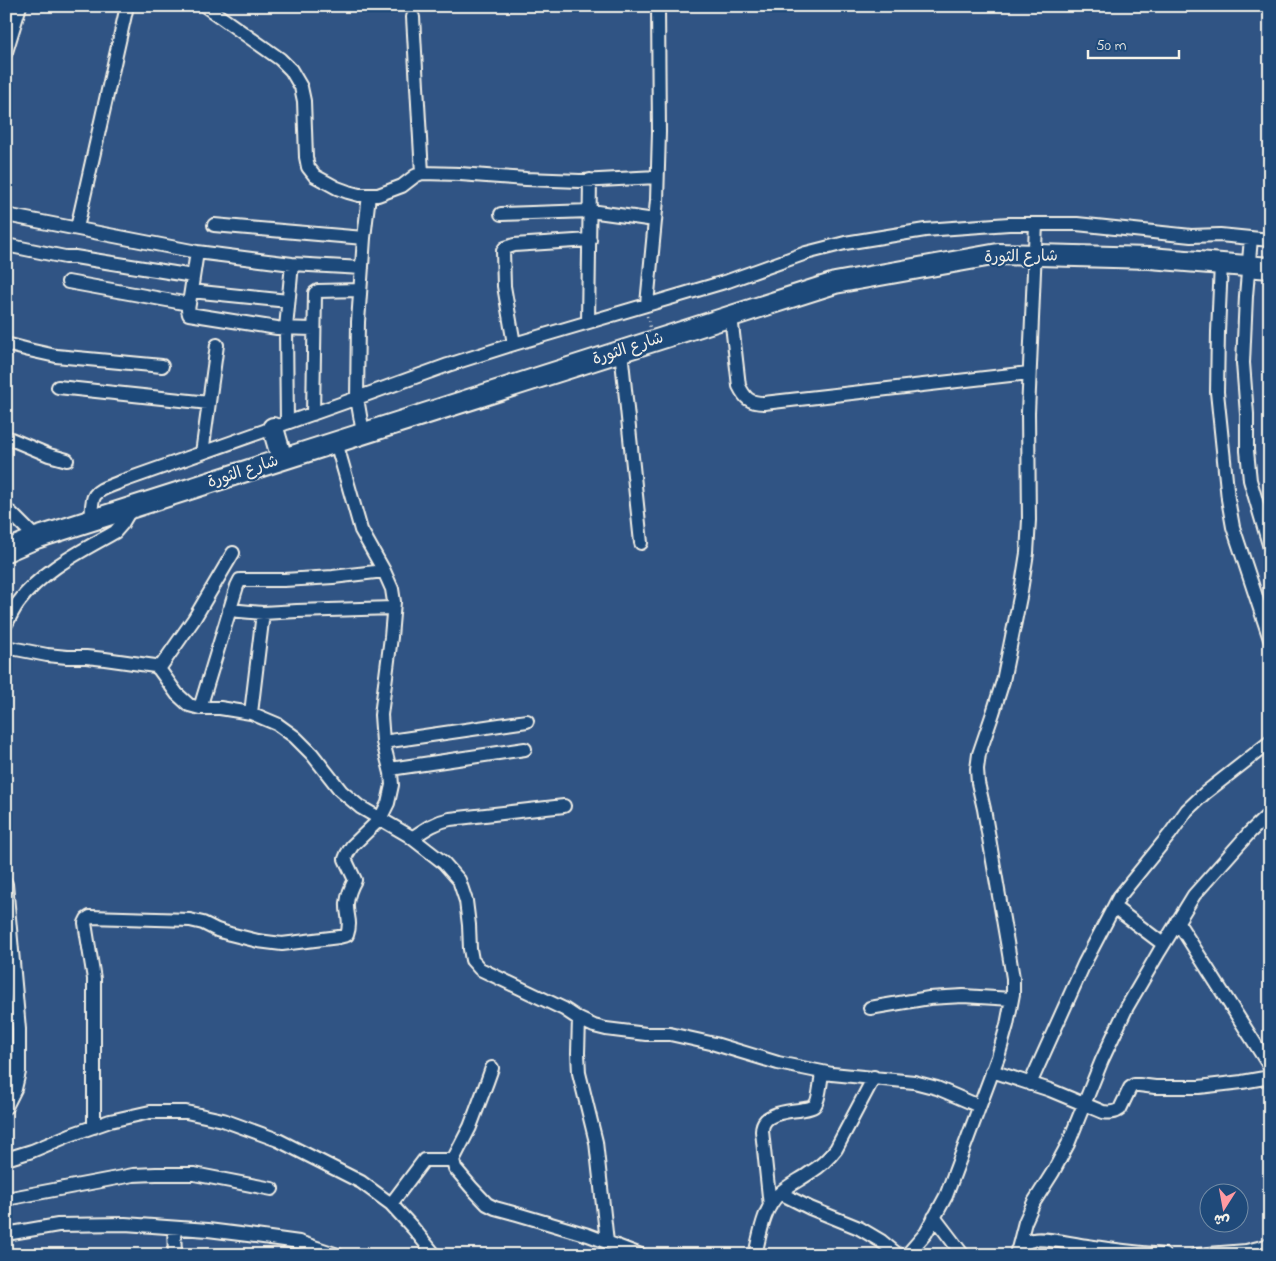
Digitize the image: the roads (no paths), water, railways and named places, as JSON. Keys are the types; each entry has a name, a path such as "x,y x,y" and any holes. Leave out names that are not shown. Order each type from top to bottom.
{"main road":[{"name":"شارع الثورة","path":"6,551 36,538 835,283 998,254 1150,258 1270,268"},
{"path":"280,426 282,459"}],"street":[{"path":"6,52 20,6"},
{"path":"77,228 127,6"},
{"path":"205,6 280,59 291,70 302,87 306,118 306,157 308,167 315,176 337,188 368,196 402,186 422,173 526,179 590,180 657,176"},
{"path":"645,305 655,220 659,132 658,6"},
{"path":"413,17 422,173"},
{"path":"588,322 590,180"},
{"path":"363,434 357,398 358,322 368,196"},
{"path":"501,214 590,210 655,220"},
{"path":"6,215 197,252 292,264 362,268"},
{"path":"92,520 92,501 94,496 97,492 120,482 448,365 728,281 806,253 845,242 925,230 1009,224 1078,224 1191,236 1220,235 1270,240"},
{"path":"907,1255 926,1233 946,1196 992,1072 1007,1025 1012,999 1012,971 977,769 979,754 1002,682 1027,553 1029,520 1029,373 1036,224"},
{"path":"214,225 364,238"},
{"path":"1250,238 1243,363 1247,414 1247,451 1250,480 1270,548"},
{"path":"514,344 504,286 503,251 505,248 514,245 590,240"},
{"path":"6,245 65,257 193,276"},
{"path":"197,252 188,313 192,316 246,322 277,328 314,329"},
{"path":"280,426 292,264"},
{"path":"1222,264 1217,392 1228,499 1233,527 1270,639"},
{"path":"68,282 189,304"},
{"path":"313,414 316,292 360,290"},
{"path":"191,291 288,301"},
{"path":"731,316 739,386 744,395 756,403 1029,373"},
{"path":"6,344 56,356 162,366"},
{"path":"202,453 217,345"},
{"path":"621,351 640,543"},
{"path":"58,387 209,403"},
{"path":"6,437 49,455 67,460"},
{"path":"94,1127 94,978 85,923 87,919 98,917 190,920 230,934 258,941 282,944 347,935 349,914 347,905 349,893 355,880 345,860 352,846 380,819 392,785 383,742 381,715 394,608 392,589 361,530 336,442"},
{"path":"6,624 18,604 38,581 55,567 115,532 132,507"},
{"path":"6,510 36,538"},
{"path":"159,669 194,618 233,553"},
{"path":"200,708 229,610 240,580 333,577 384,571"},
{"path":"229,610 263,613 394,608"},
{"path":"251,713 263,613"},
{"path":"6,648 67,658 86,657 155,666 176,694 190,705 200,708 220,708 251,713 277,724 295,736 341,791 360,808 412,838 444,863 459,880 466,901 472,960 480,968 564,1009 579,1019 606,1029 646,1034 670,1034 715,1044 778,1063 822,1072 914,1082 937,1088 979,1106"},
{"path":"383,742 527,721"},
{"path":"1030,1084 1084,964 1119,897 1187,810 1205,793 1270,742"},
{"path":"390,769 525,749"},
{"path":"412,838 440,821 564,806"},
{"path":"1015,1252 1034,1202 1068,1144 1102,1060 1127,1007 1163,944 1194,895 1250,832 1270,813"},
{"path":"6,884 19,1029 19,1072 15,1089 6,1107"},
{"path":"1114,907 1163,944"},
{"path":"1177,922 1270,1067"},
{"path":"870,1008 929,998 963,996 1012,999"},
{"path":"579,1019 578,1053 580,1073 596,1142 608,1242"},
{"path":"492,1068 470,1126 453,1160 455,1168 487,1204 495,1208 588,1235 641,1255"},
{"path":"770,1206 762,1131 764,1123 766,1120 777,1115 814,1106 817,1100 822,1072"},
{"path":"992,1072 1030,1084 1103,1112 1111,1113 1117,1112 1120,1109 1130,1088 1134,1085 1199,1087 1270,1077"},
{"path":"755,1255 763,1223 770,1206 780,1193 829,1158 836,1149 874,1077"},
{"path":"6,1159 110,1121 150,1112 186,1112 223,1120 278,1140 361,1182 391,1204 435,1255"},
{"path":"391,1204 424,1160 453,1160"},
{"path":"6,1199 132,1175 156,1174 194,1174 272,1189"},
{"path":"780,1193 810,1208 859,1228 881,1241 898,1255"},
{"path":"934,1217 963,1255"},
{"path":"6,1234 58,1225 126,1224 248,1234 299,1242 338,1255"},
{"path":"174,1228 175,1255"},
{"path":"1015,1252 1025,1242 1037,1239 1164,1255"},
{"path":"1196,1255 1246,1251 1270,1246"}]}
